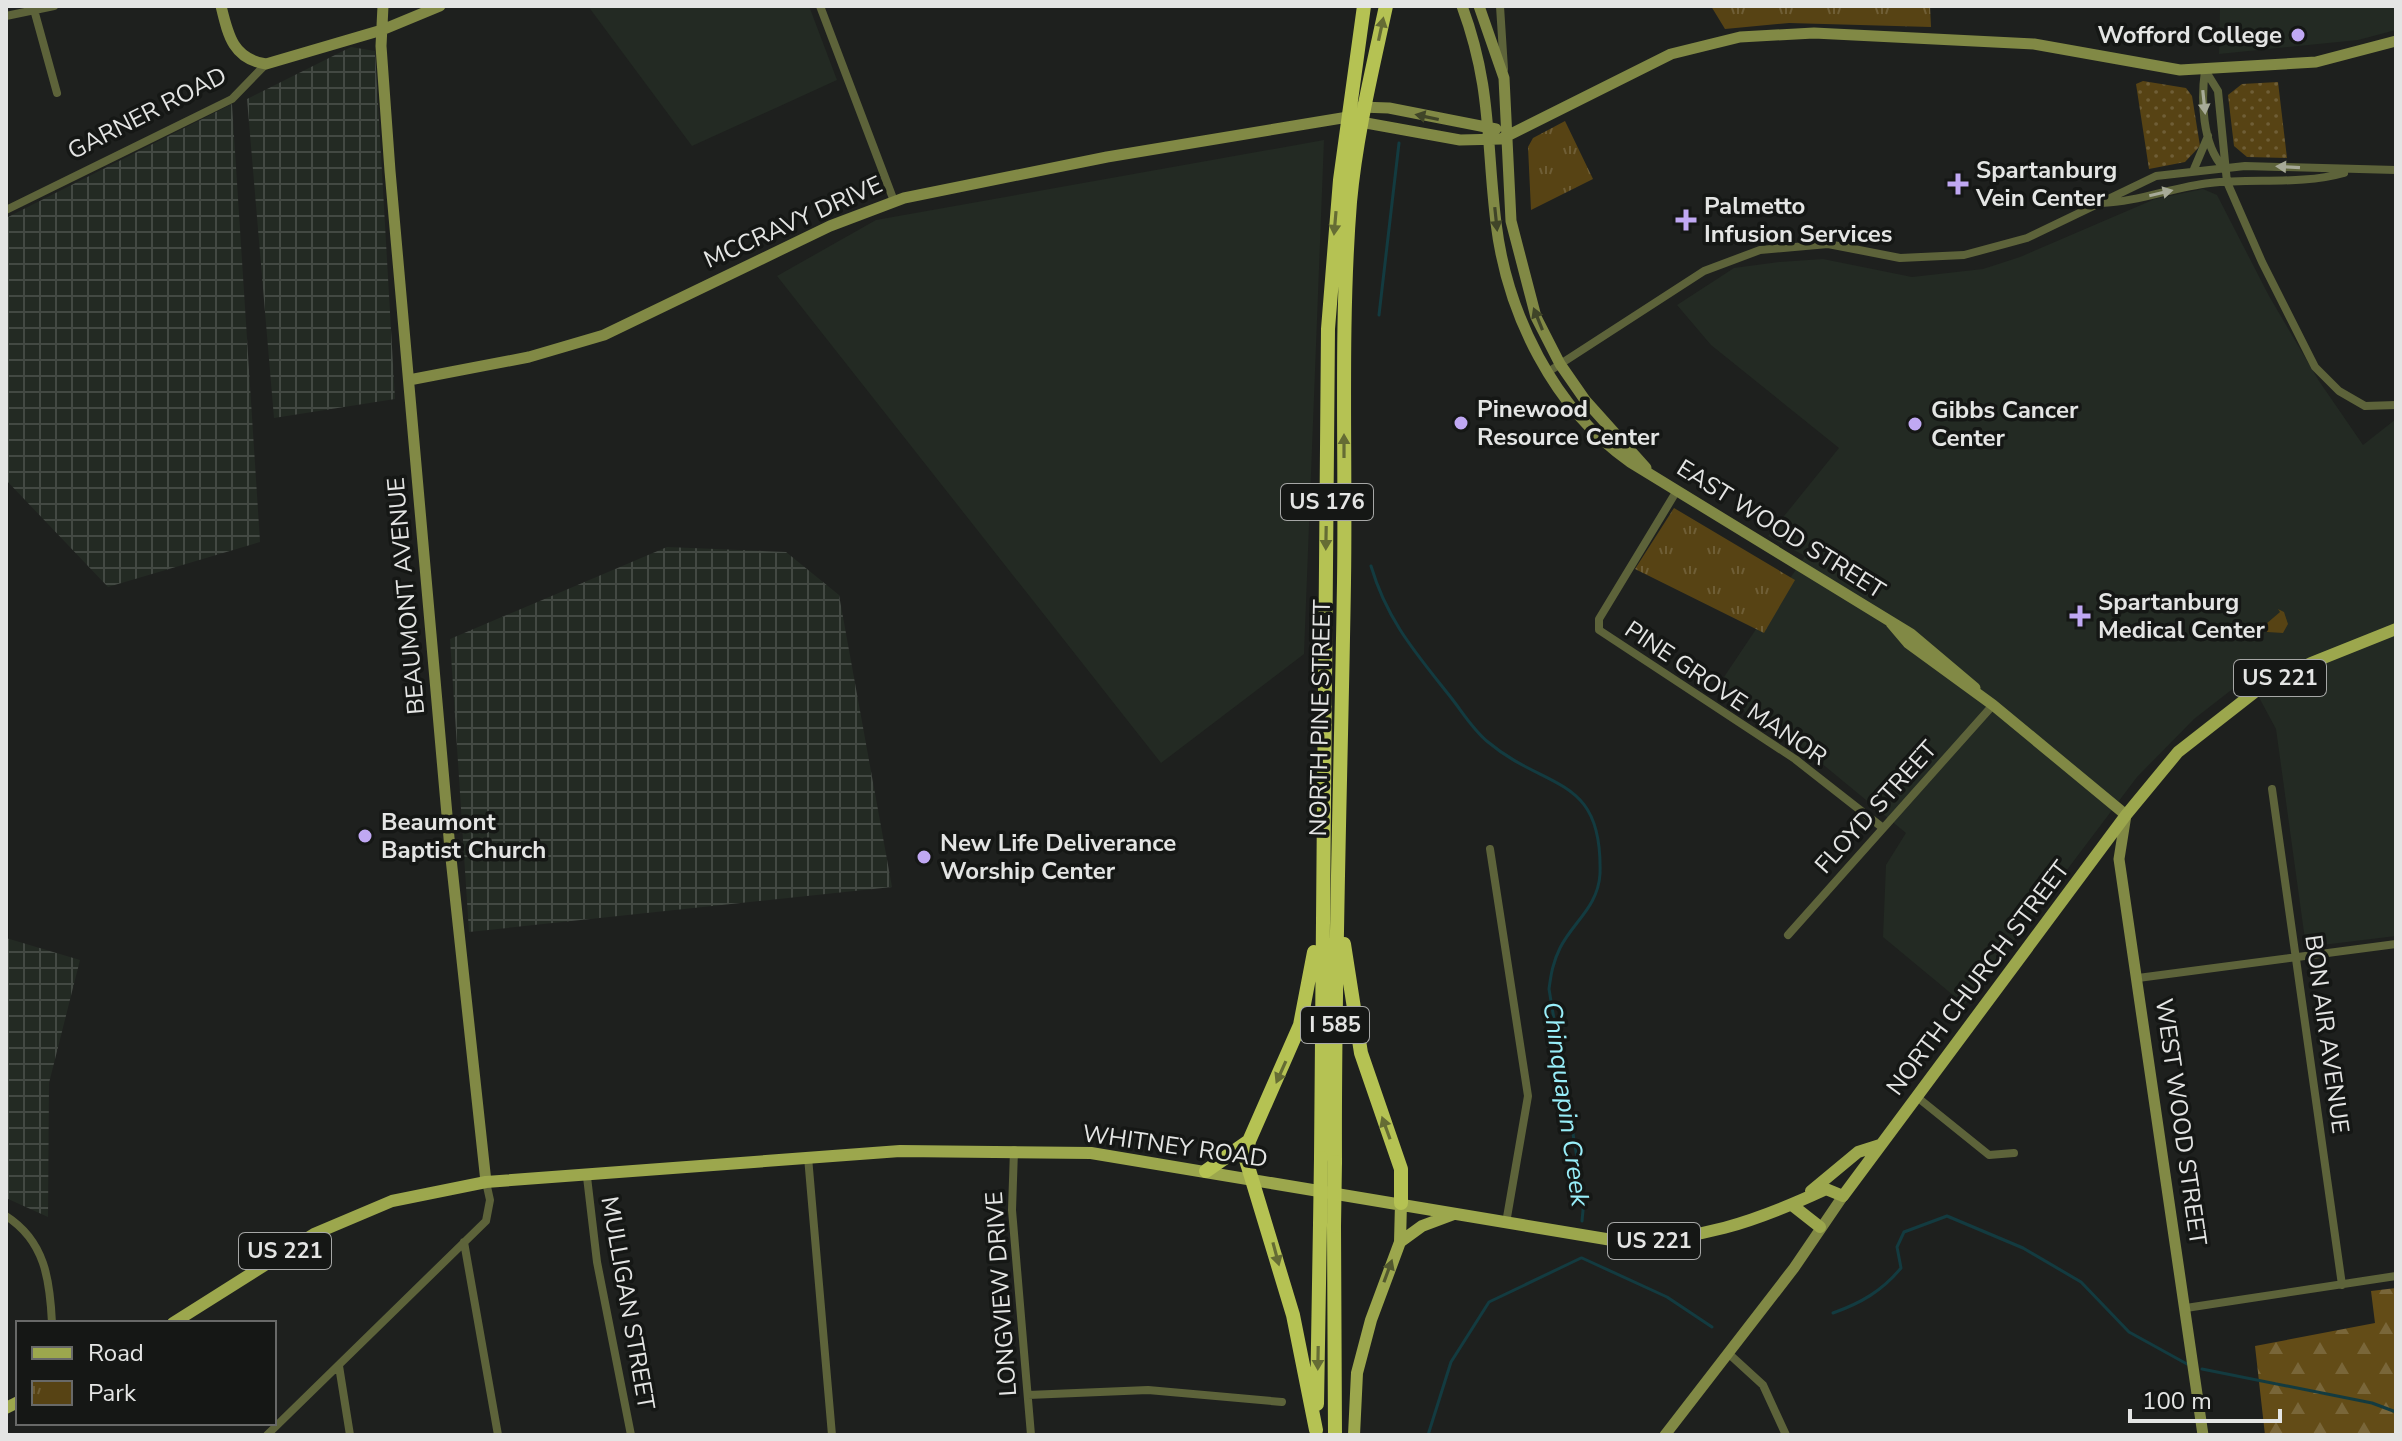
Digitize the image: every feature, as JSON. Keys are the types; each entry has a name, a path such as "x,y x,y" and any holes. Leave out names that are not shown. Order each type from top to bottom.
{"highway":[{"name":"NORTH PINE STREET","path":"1316,1432 1339,888 1345,543 1343,342 1354,121 1364,6"},
{"name":"NORTH PINE STREET","path":"1328,1160 1322,888 1328,329 1354,121 1364,107 1386,6"},
{"path":"1316,1432 1293,1315 1246,1160 1249,1141 1300,1025 1311,977 1322,888"},
{"path":"1339,888 1354,1023 1370,1084 1401,1169 1401,1203"},
{"path":"1206,1171 1249,1141"},
{"name":"NORTH PINE STREET","path":"1327,1225 1335,1435"}],"main road":[{"name":"NORTH CHURCH STREET","path":"1843,1196 2126,815 2178,752 2230,708 2311,663 2396,629"},
{"path":"1820,1227 1794,1204 1858,1152 1880,1145"},
{"name":"WHITNEY ROAD","path":"486,1182 587,1177 931,1149 1091,1153 1401,1203 1586,1237 1651,1241 1685,1239 1719,1231 1826,1189 1843,1196"},
{"name":"US 221","path":"176,1321 314,1234 392,1201 486,1182"},
{"path":"1354,1435 1357,1373 1371,1320 1400,1242 1401,1203"},
{"path":"1400,1242 1422,1226 1456,1213"}],"street":[{"path":"6,16 54,6"},
{"path":"221,6 236,50 250,60 266,64"},
{"name":"BEAUMONT AVENUE","path":"383,6 390,171 450,849 486,1182"},
{"name":"GARNER ROAD","path":"6,210 232,99 266,64 382,30 440,6"},
{"path":"820,6 894,201"},
{"name":"EAST WOOD STREET","path":"1462,6 1479,58 1490,126 1496,223 1504,266 1524,325 1548,372 1605,444 1676,492 1891,623 1908,643 1993,705 2126,815"},
{"name":"EAST WOOD STREET","path":"1479,6 1504,78 1507,180 1514,242 1536,317 1560,364 1585,400 1649,471"},
{"path":"1500,6 1504,78"},
{"path":"33,8 57,93"},
{"path":"1484,19 1502,28"},
{"path":"1491,141 1671,54 1740,37 1814,33 2034,44 2158,69 2205,70 2316,62 2396,41"},
{"path":"2205,70 2202,94 2214,157 2223,167 2227,182 2315,367 2339,391 2365,406 2396,405"},
{"path":"2205,70 2218,91 2227,149 2223,167"},
{"path":"1364,107 1389,108 1490,126 1508,134"},
{"name":"MCCRAVY DRIVE","path":"409,380 529,357 592,339 830,226 894,201 938,189 1107,157 1354,121 1460,140 1491,141"},
{"path":"2194,169 2208,135"},
{"path":"1548,372 1704,271 1740,255 1811,244 1900,258 1967,254 2027,238 2156,176 2223,167 2396,170"},
{"path":"2096,203 2122,203 2198,185 2325,178 2353,171"},
{"name":"PINE GROVE MANOR","path":"1676,492 1599,619 1599,630 1795,759 1883,828"},
{"name":"FLOYD STREET","path":"1788,935 1993,705"},
{"name":"BON AIR AVENUE","path":"2272,789 2342,1285"},
{"name":"WEST WOOD STREET","path":"2126,815 2119,859 2203,1435"},
{"path":"1490,849 1528,1096 1506,1223"},
{"path":"2138,978 2396,944"},
{"path":"1917,1097 1989,1155 2014,1153"},
{"name":"LONGVIEW DRIVE","path":"1014,1150 1012,1210 1031,1435"},
{"path":"808,1157 832,1435"},
{"name":"MULLIGAN STREET","path":"587,1177 597,1262 631,1435"},
{"path":"267,1435 486,1221 490,1200 486,1182"},
{"name":"NORTH CHURCH STREET","path":"1665,1435 1843,1196"},
{"path":"6,1216 27,1233 42,1258 49,1280 52,1321"},
{"path":"464,1242 498,1435"},
{"path":"2186,1308 2396,1276"},
{"path":"1728,1353 1763,1385 1786,1435"},
{"path":"339,1366 350,1435"},
{"path":"1028,1395 1148,1390 1282,1402"}],"shaded area":[{"path":"588,6 809,6 837,80 692,146"},
{"name":"Wofford College","path":"2220,6 2396,6 2396,30 2358,40 2219,54"},
{"path":"351,47 375,51 395,399 274,418 247,99"},
{"path":"232,104 260,542 108,587 6,480 6,218"},
{"path":"1324,140 1304,654 1161,763 777,276 876,220"},
{"name":"Spartanburg Medical Center","path":"2203,189 2217,195 2269,296 2319,381 2363,445 2396,419 2396,936 2306,947 2276,729 2248,677 2194,719 2137,777 1965,1005 1883,937 1886,865 1906,833 1803,748 1714,692 1805,556 1768,536 1839,448 1711,345 1677,305 1734,268 1779,262 1823,259 1912,277 1983,269 2020,257 2155,199"},
{"path":"667,547 786,552 839,595 892,887 469,932 450,639"},
{"path":"6,938 80,960 49,1083 48,1217 6,1198"}],"green space":[{"path":"1711,6 1930,6 1931,27 1789,23 1725,29"},
{"path":"2143,81 2186,88 2192,96 2200,146 2185,162 2149,169 2136,84"},
{"path":"2278,82 2287,158 2247,157 2234,146 2228,95 2242,84"},
{"path":"1565,121 1593,179 1531,210 1528,147 1533,138"},
{"path":"1674,508 1795,580 1764,633 1635,569"},
{"path":"2278,609 2284,612 2288,624 2283,633 2267,632 2263,622 2266,624 2280,612"},
{"path":"2396,1288 2396,1435 2265,1435 2255,1346 2375,1323 2371,1291"}],"waterway":[{"name":"Chinquapin Creek","path":"1379,315 1399,143"},
{"name":"Chinquapin Creek","path":"1371,566 1385,603 1403,635 1477,731 1510,758 1567,789 1581,801 1592,818 1598,842 1598,886 1590,905 1560,948 1549,989 1584,1200 1582,1221"},
{"path":"1833,1313 1870,1295 1901,1268 1897,1247 1904,1232 1947,1216 2023,1248 2081,1282 2129,1332 2187,1364"},
{"name":"Chinquapin Creek","path":"1428,1435 1451,1362 1489,1302 1581,1258"},
{"path":"1582,1258 1667,1297 1712,1327"},
{"path":"2202,1369 2372,1403 2396,1412"}],"place":[{"name":"Wofford College","path":"2298,35"},
{"name":"Spartanburg Vein Center","path":"1958,184"},
{"name":"Palmetto Infusion Services","path":"1686,220"},
{"name":"Pinewood Resource Center","path":"1461,423"},
{"name":"Gibbs Cancer Center","path":"1915,424"},
{"name":"Spartanburg Medical Center","path":"2080,616"},
{"name":"Beaumont Baptist Church","path":"365,836"},
{"name":"New Life Deliverance Worship Center","path":"924,857"}]}
